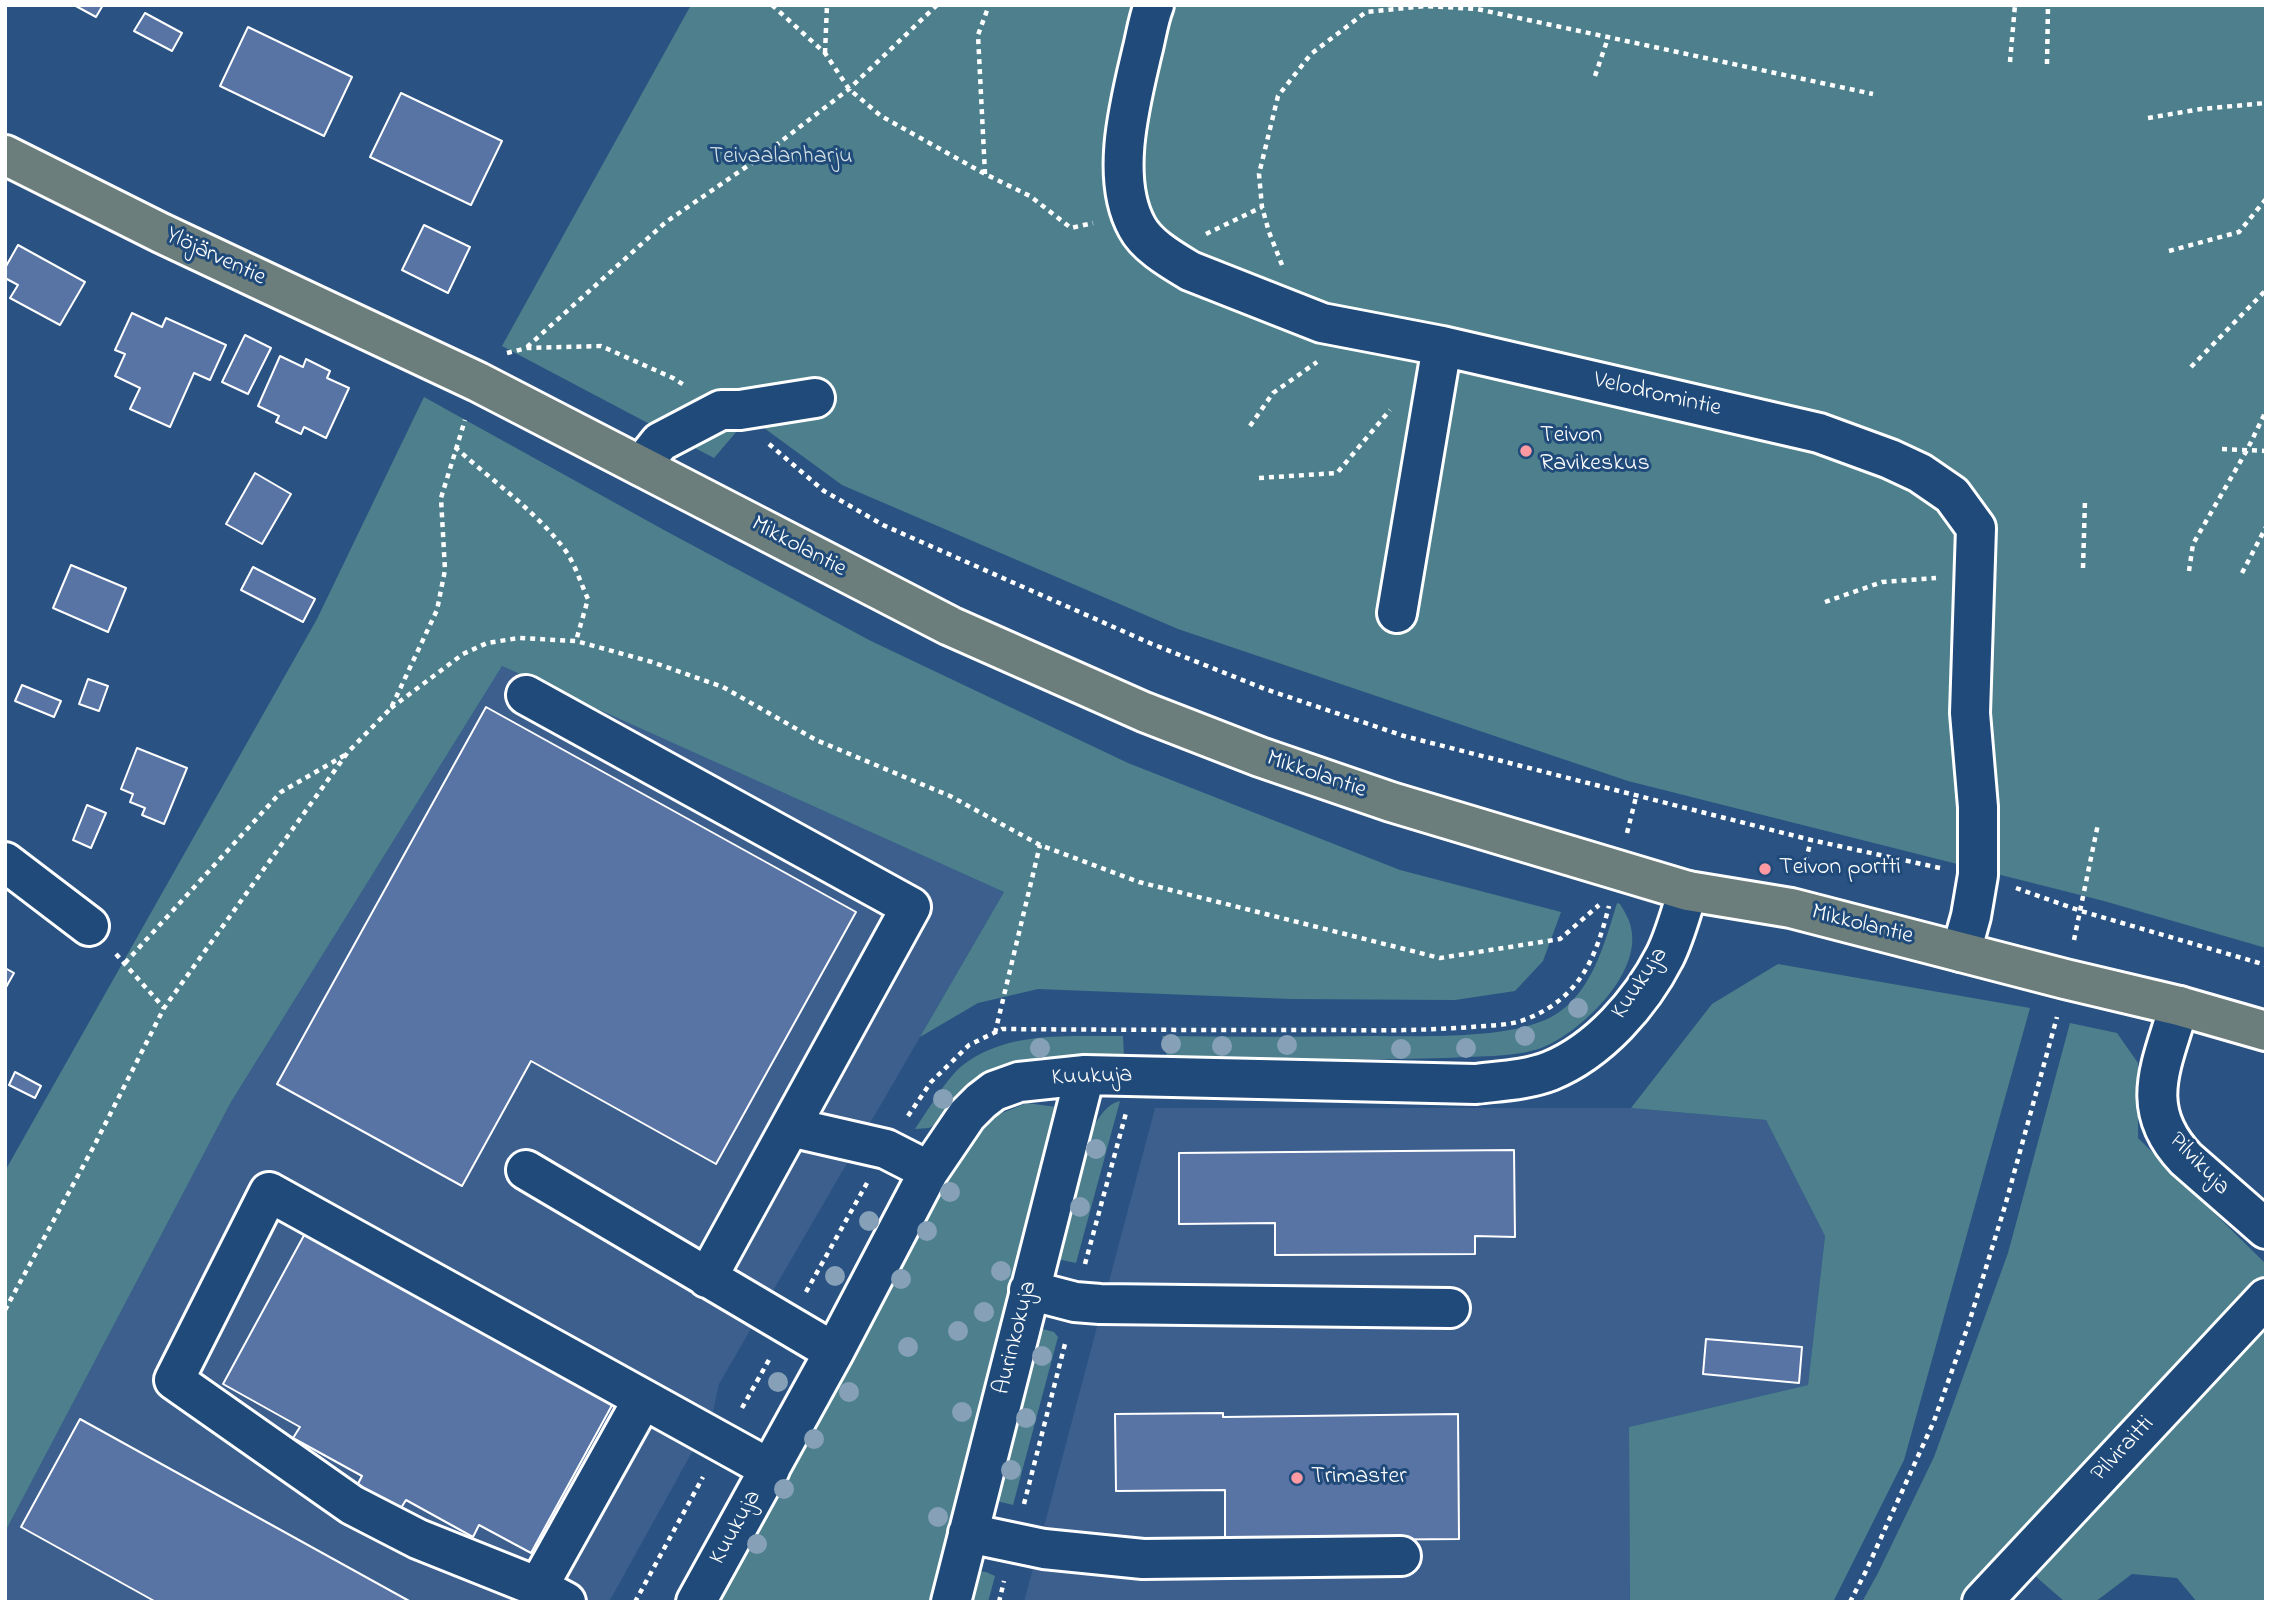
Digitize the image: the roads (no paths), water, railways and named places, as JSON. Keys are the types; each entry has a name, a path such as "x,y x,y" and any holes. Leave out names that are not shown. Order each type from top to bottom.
{"main road":[{"name":"Ylöjärventie","path":"5,155 162,233 427,357"},
{"name":"Mikkolantie","path":"427,357 950,626 1144,712 1260,757 1391,802 1688,891 1791,908 2179,1006 2266,1031"}],"street":[{"name":"Velodromintie","path":"1154,5 1129,104 1124,171 1126,195 1138,229 1153,246 1190,271 1322,323 1442,346 1819,433 1920,473 1976,513 1970,713 1978,807 1978,875 1961,952"},
{"path":"1397,613 1442,346"},
{"path":"641,466 660,442 721,410 740,410 815,398"},
{"path":"526,695 911,907 708,1278"},
{"path":"5,862 89,926"},
{"name":"Kuukuja","path":"696,1602 834,1352 929,1171 967,1115 994,1091 1019,1082 1084,1075 1476,1084 1547,1072 1584,1052 1602,1038 1633,1004 1666,955 1688,891"},
{"name":"Pilvikuja","path":"2179,1006 2156,1095 2162,1125 2186,1159 2266,1229"},
{"name":"Aurinkokuja","path":"951,1602 1084,1075"},
{"path":"790,1127 886,1149 929,1171"},
{"path":"526,1170 834,1352"},
{"path":"643,1399 552,1594 418,1539 352,1505 174,1380 269,1192 770,1469"},
{"path":"1029,1290 1075,1302 1100,1304 1450,1308"},
{"name":"Pilviraitti","path":"1982,1602 2266,1298"},
{"path":"968,1533 1044,1549 1143,1559 1401,1556"}],"place":[{"name":"Teivon Ravikeskus","path":"1526,451"},
{"name":"Teivon portti","path":"1765,869"},
{"name":"Trimaster","path":"1297,1478"}],"park label":[{"name":"Teivaalanharju","path":"781,158"}]}
